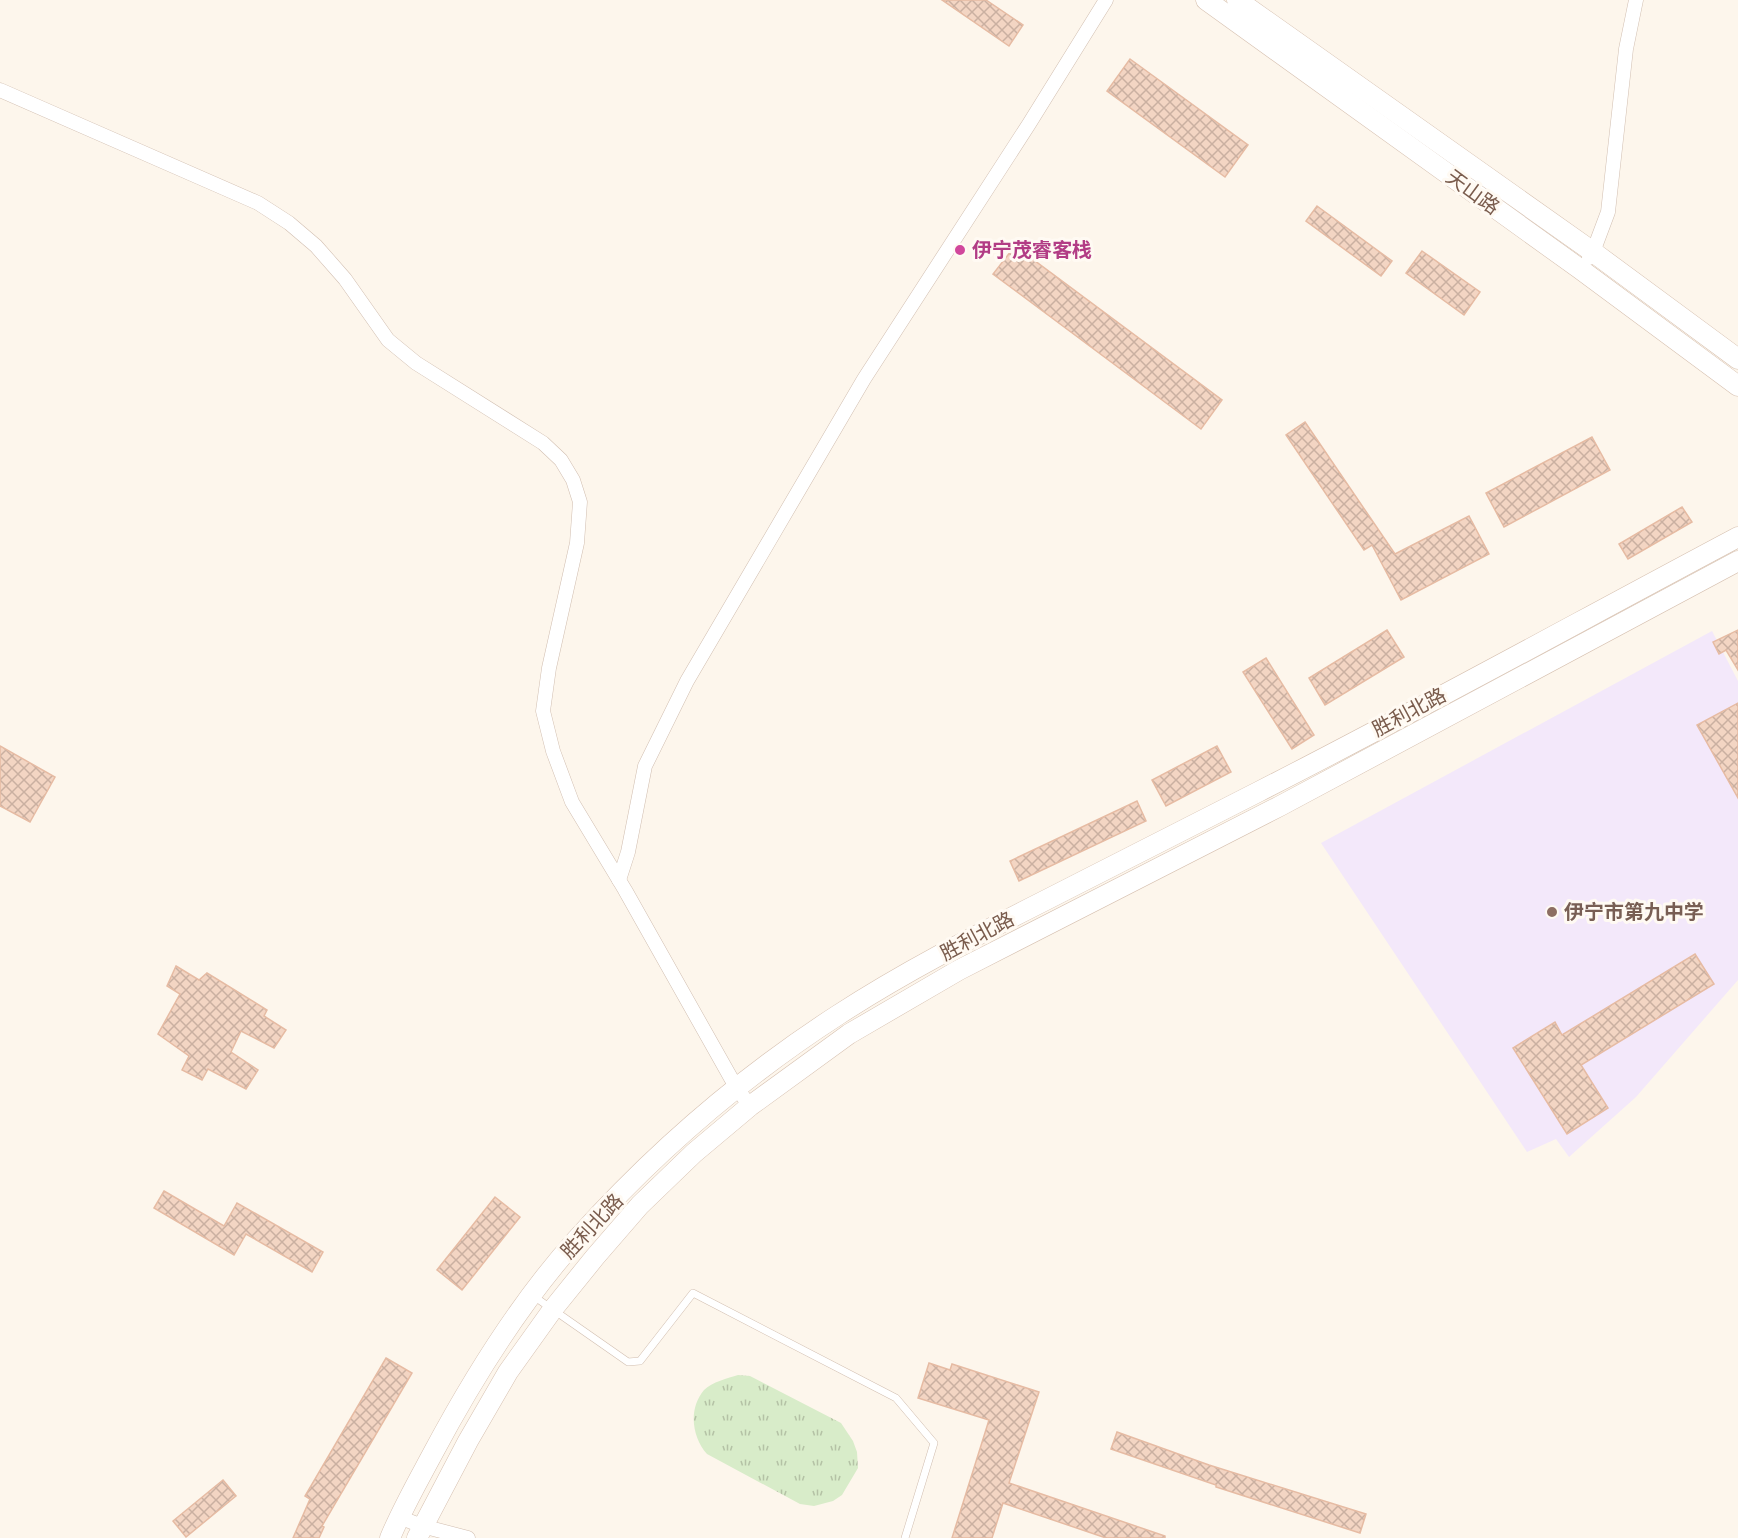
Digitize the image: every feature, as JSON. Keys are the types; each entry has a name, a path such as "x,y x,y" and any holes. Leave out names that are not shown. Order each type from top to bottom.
{"main road":[{"name":"天山路","path":"1206,0 1581,269 1738,386"},
{"name":"天山路","path":"1237,0 1593,252 1738,358"},
{"name":"胜利北路","path":"390,1538 446,1429 482,1368 532,1295 576,1240 601,1214 681,1134 736,1087 838,1015 949,950 1265,789 1738,537"},
{"name":"胜利北路","path":"419,1532 508,1372 553,1309 640,1205 694,1153 750,1106 849,1034 959,970 1280,806 1738,561"}],"street":[{"path":"620,880 628,852 645,766 687,681 864,379 1029,124 1106,0"},
{"path":"1581,269 1593,252 1608,213 1626,49 1636,0"},
{"path":"0,90 258,203 290,223 316,246 345,279 388,339 416,363 543,443 561,460 573,480 580,502 577,543 549,668 543,711 553,751 572,802 620,880 736,1087 750,1106"},
{"path":"399,1517 419,1532 468,1538"}],"lane":[{"path":"532,1295 628,1362 640,1360 693,1293 897,1398 934,1443 905,1538"}],"shaded area":[{"name":"伊宁市第九中学","path":"1712,631 1738,681 1738,980 1636,1097 1569,1157 1556,1139 1527,1152 1321,843"}],"green space":[{"path":"738,1375 750,1376 841,1423 853,1441 857,1452 858,1468 842,1495 833,1501 814,1506 800,1504 707,1454 695,1431 694,1414 699,1398 707,1387"}],"building":[{"path":"942,0 986,0 1023,25 1009,46"},
{"path":"1130,59 1248,145 1225,177 1107,91"},
{"path":"1317,206 1392,261 1381,276 1306,221"},
{"path":"1015,246 1222,400 1201,429 993,274"},
{"path":"1422,251 1480,292 1464,315 1406,273"},
{"path":"1305,422 1395,554 1469,516 1489,554 1401,600 1372,545 1364,550 1286,435"},
{"path":"1592,437 1610,470 1504,527 1486,493"},
{"path":"1682,507 1692,522 1628,559 1619,544"},
{"path":"1387,630 1404,657 1325,705 1309,678"},
{"path":"1738,630 1738,670 1726,650 1719,654 1713,642"},
{"path":"1266,658 1314,735 1292,749 1243,672"},
{"path":"1738,703 1738,798 1697,725"},
{"path":"0,746 55,777 30,822 0,806"},
{"path":"1217,746 1231,772 1166,806 1152,780"},
{"path":"1137,801 1146,821 1019,881 1010,861"},
{"path":"1695,954 1714,984 1581,1065 1608,1108 1567,1134 1513,1048 1555,1022 1562,1035"},
{"path":"176,966 199,980 207,973 267,1010 264,1016 286,1030 274,1048 241,1031 231,1052 258,1070 246,1089 208,1069 202,1080 182,1070 189,1056 158,1034 180,994 167,986"},
{"path":"164,1191 224,1226 237,1203 323,1252 312,1272 246,1234 234,1255 154,1208"},
{"path":"495,1197 520,1217 462,1290 437,1270"},
{"path":"386,1358 412,1373 322,1526 324,1527 319,1538 293,1538 310,1499 305,1496"},
{"path":"929,1363 950,1370 952,1364 1039,1392 1009,1483 1165,1536 1165,1538 1106,1538 1003,1503 992,1538 952,1538 989,1420 918,1398"},
{"path":"1117,1432 1209,1465 1366,1514 1360,1533 1216,1487 1216,1485 1111,1449"},
{"path":"223,1480 236,1496 186,1537 173,1521"}],"place":[{"name":"伊宁茂睿客栈","path":"960,250"},
{"name":"伊宁市第九中学","path":"1552,912"}]}
